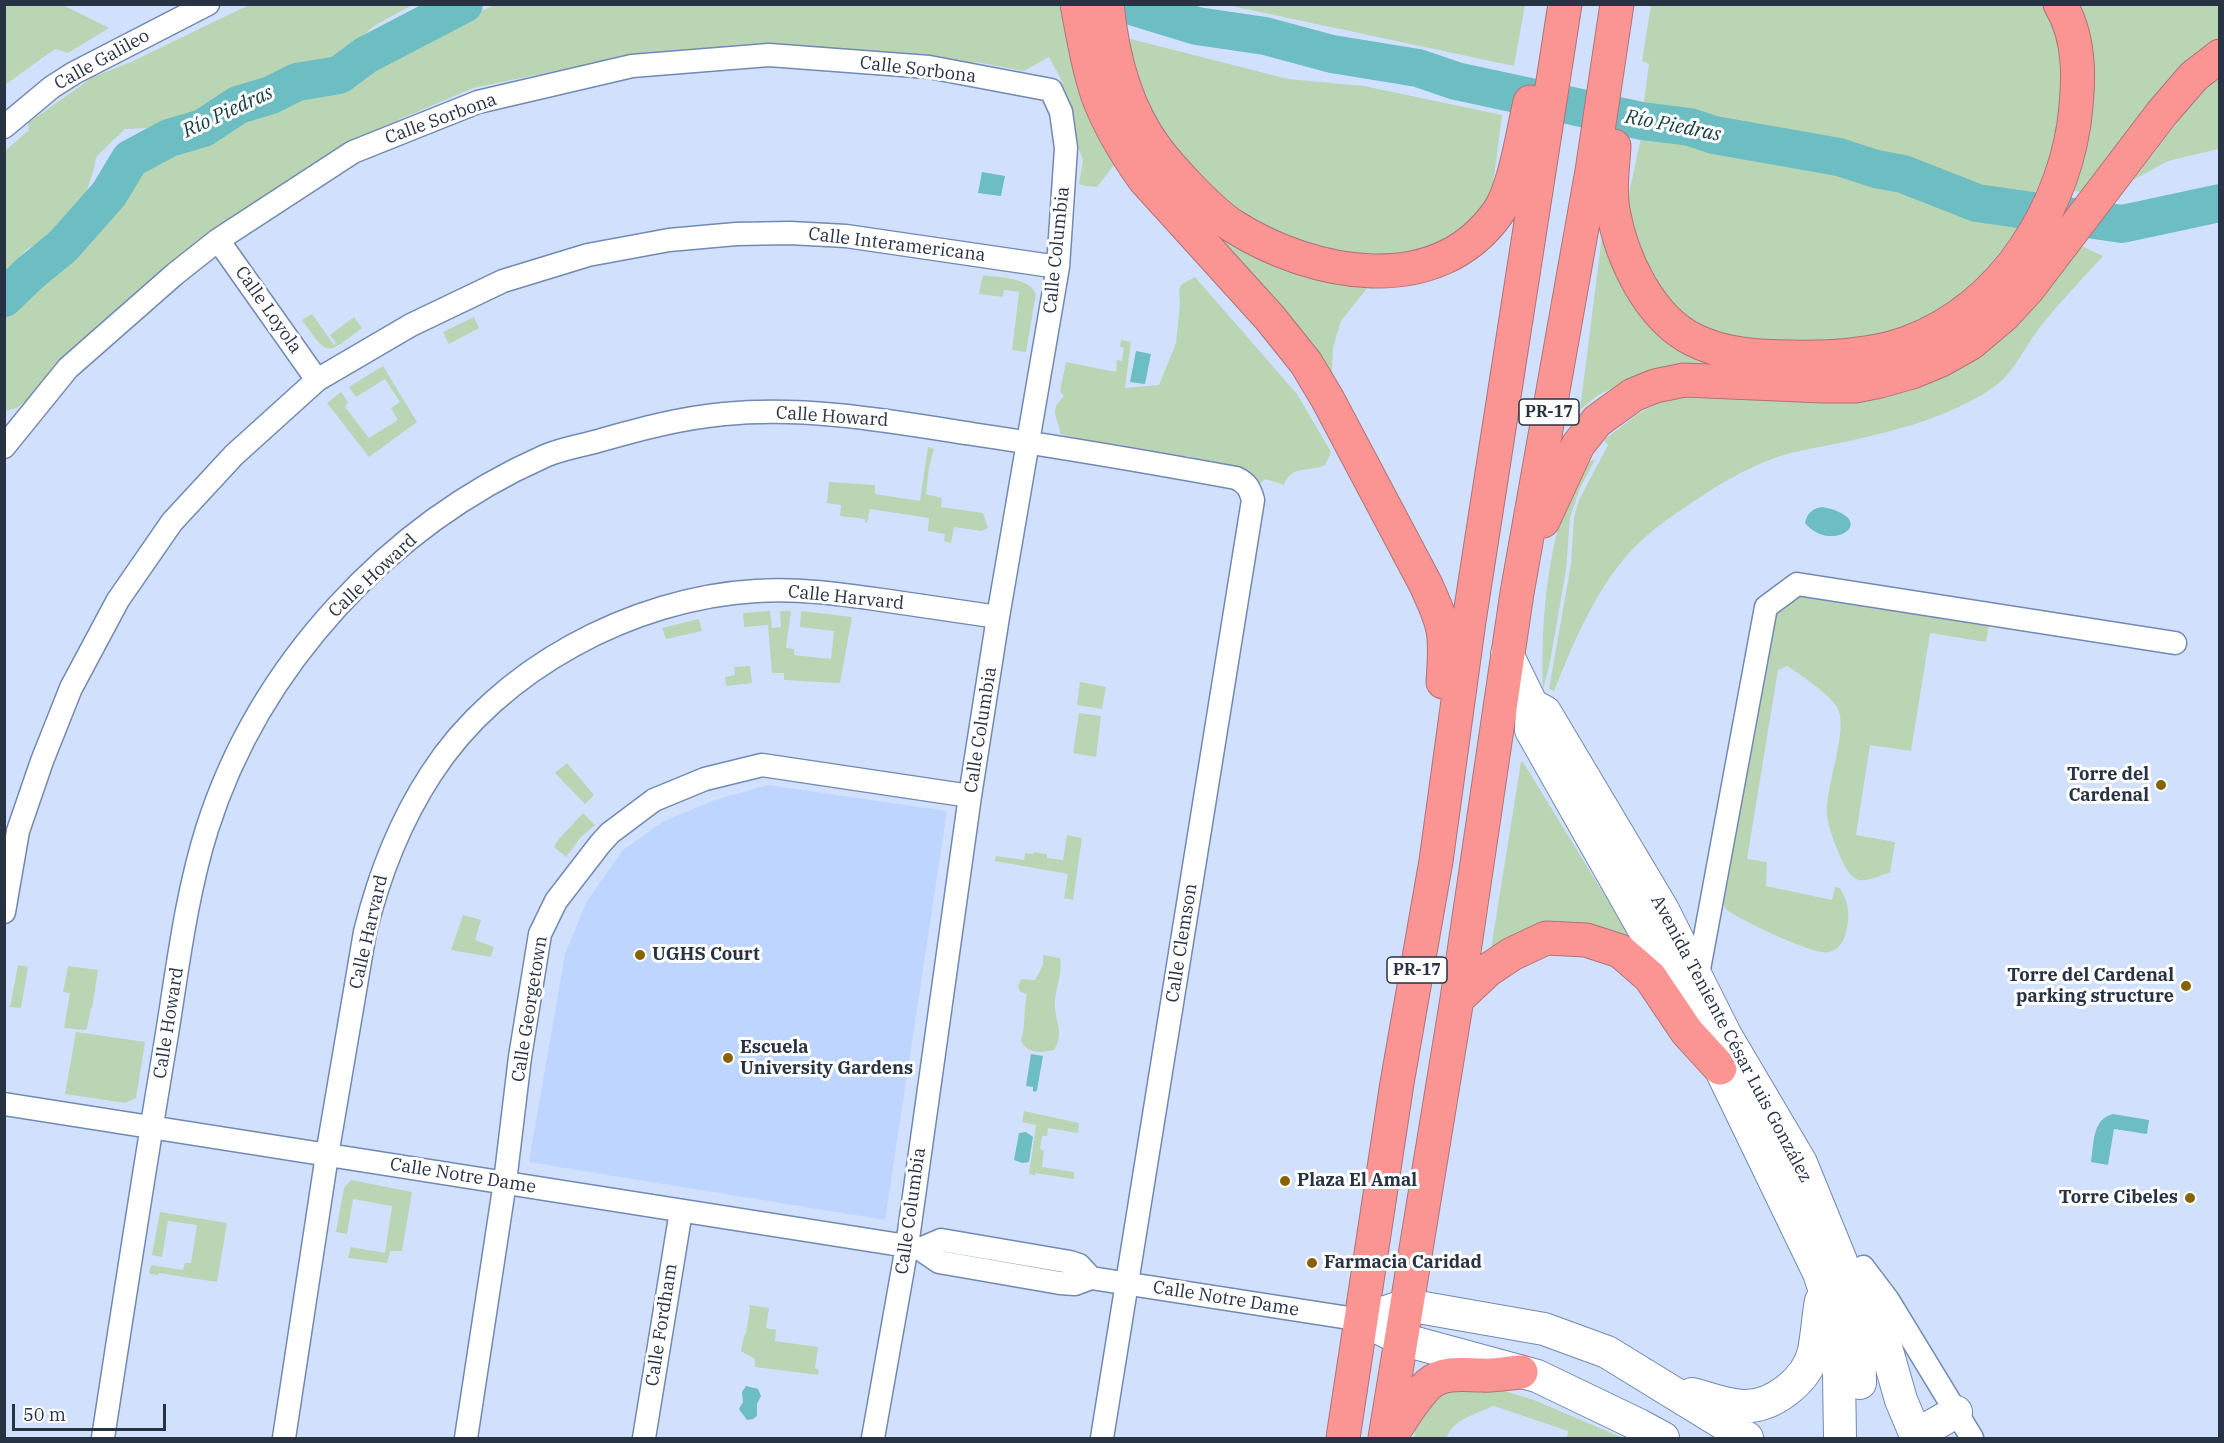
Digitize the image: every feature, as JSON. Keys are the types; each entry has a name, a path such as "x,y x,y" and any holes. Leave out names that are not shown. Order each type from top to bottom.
{"highway":[{"path":"1077,4 1101,58 1156,148 1173,169 1231,225 1280,251 1313,263 1343,270 1394,270 1425,264 1448,256 1472,239 1501,208 1528,161"},
{"path":"1107,4 1099,99 1131,160 1144,179 1270,318 1306,363 1327,398 1426,585 1443,628 1445,645 1436,861"},
{"path":"1552,44 1555,4"},
{"name":"PR-17","path":"1343,1438 1397,1083 1436,861 1528,161 1552,44 1564,4"},
{"path":"1615,58 1617,4"},
{"path":"1623,4 1602,173 1623,252 1647,296 1673,326 1694,340 1724,351 1762,357 1810,358 1853,355 1889,348 1923,335 1955,318 1982,297 2025,272 2124,160 2194,76 2220,56"},
{"path":"1517,593 1548,508 1578,445 1597,421 1633,395 1654,386 1684,380 1855,386 1912,372 1941,360 1971,344 2004,315 2025,272 2062,175 2072,138 2079,86 2075,45 2060,4"},
{"name":"PR-17","path":"1387,1438 1457,999 1517,593 1602,173"},
{"path":"1327,398 1369,448 1469,621"},
{"path":"1457,999 1488,970 1512,954 1546,938 1586,940 1620,951 1650,977 1687,1032 1720,1068"},
{"path":"1387,1438 1421,1392 1430,1382 1440,1377 1453,1374 1484,1376 1521,1372"}],"street":[{"name":"Calle Galileo","path":"4,127 52,87 74,73 208,4"},
{"name":"Calle Sorbona","path":"4,447 68,368 175,274 219,240 353,152 478,102 632,66 769,55 929,67 985,78"},
{"name":"Calle Columbia","path":"873,1438 914,1248 970,796 1058,267 1066,148 1061,112 1051,90 985,78"},
{"name":"Calle Interamericana","path":"4,912 18,831 42,761 71,688 118,600 172,522 234,455 317,380 411,325 503,282 588,255 669,240 736,234 790,233 846,236 1058,267"},
{"name":"Calle Loyola","path":"219,240 317,380"},
{"name":"Calle Howard","path":"103,1438 152,1126 194,881 207,827 230,770 261,709 296,655 349,593 412,537 478,490 549,454 664,422 726,414 788,412 856,416 1212,474"},
{"name":"Calle Clemson","path":"1102,1438 1253,500 1250,489 1244,482 1212,474"},
{"path":"1688,985 1766,607 1797,584 2175,643"},
{"name":"Calle Harvard","path":"284,1438 327,1155 365,932 374,897 388,853 408,813 432,772 470,726 517,683 592,634 638,616 684,602 724,594 756,591 822,592 998,617"},
{"name":"Avenida Teniente César Luis González","path":"1508,654 1532,705 1531,730 1688,985 1726,1036 1801,1163 1841,1261 1858,1329 1862,1438"},
{"name":"Calle Georgetown","path":"466,1438 505,1182 520,1057 540,934 556,901 610,833 654,800 705,779 762,765 970,796"},
{"name":"Avenida Teniente César Luis González","path":"1688,985 1720,1068 1819,1273 1836,1322 1840,1438"},
{"name":"Calle Notre Dame","path":"4,1104 914,1248 939,1262 1060,1283 1075,1284 1091,1278 1362,1320"},
{"path":"1801,1163 1863,1267 1888,1300 1931,1431"},
{"name":"Calle Fordham","path":"644,1438 681,1210"},
{"path":"1863,1267 1901,1400 1931,1431 1972,1438"},
{"path":"1666,1388 1742,1406 1766,1403 1785,1391 1802,1375 1814,1353 1822,1294 1819,1273"},
{"path":"1362,1320 1407,1305 1544,1329 1607,1352 1747,1438"},
{"path":"1362,1320 1401,1339 1547,1381 1663,1438"}],"shaded area":[{"path":"5,4 63,5 109,28 68,53 55,49 5,85"},
{"path":"251,4 412,5 374,26 354,43 355,53 343,63 328,68 295,66 239,91 181,123 125,129 96,157 83,200 65,230 55,238 29,248 22,254 13,270 5,275 5,151 29,130 28,123 93,77 131,62"},
{"path":"1525,4 1514,66 1227,5"},
{"path":"495,5 1066,5 1115,164 1097,187 1079,184 1083,160 1074,136 1071,110 1060,77 1049,57 1024,71 976,62 967,65 911,57 707,69 692,74 655,57 555,71 473,88 398,120 390,143 367,140 17,408 5,411 5,306 75,249 87,225 105,219 118,207 139,176 170,146 201,136 235,118 240,110 268,109 305,92 342,82 342,69 358,58 374,62 390,57 446,32 458,21"},
{"path":"1651,5 2046,5 2061,35 2067,90 2050,162 2031,201 2013,204 1994,202 1954,191 1878,163 1646,117 1644,101 1649,64 1642,61"},
{"path":"2070,5 2219,5 2219,45 2084,192 2072,191"},
{"path":"1127,38 1288,79 1364,86 1502,115 1491,200 1463,231 1433,251 1369,265 1274,238 1194,177 1141,99"},
{"path":"2219,76 2219,149 2168,161 2133,180 2205,86"},
{"path":"1643,129 1851,165 1875,173 1898,177 1959,203 2019,216 2024,222 1978,279 1944,310 1860,346 1728,342 1681,320 1655,292 1626,207"},
{"path":"982,172 1005,176 1001,196 978,193"},
{"path":"1187,209 1368,287 1341,321 1333,347 1332,371 1330,372"},
{"path":"1603,228 1700,358 1961,336 1645,373 1598,395 1580,410"},
{"path":"2079,245 2103,256 2040,327 2005,377 1980,396 1957,408 1906,427 1791,453 1765,462 1716,487 1647,536 1617,567 1595,601 1577,636 1554,691 1549,689 1571,564 1574,518 1579,500 1608,445 1604,440 1639,413 1668,399 1691,393 1813,398"},
{"path":"983,275 1021,281 1032,288 1036,294 1026,352 1012,350 1019,292 1004,290 1003,297 979,294"},
{"path":"1195,277 1297,394 1331,452 1325,465 1291,474 1284,485 1265,479 1259,485 1188,456 1176,458 1088,443 1060,434 1055,408 1064,396 1060,391 1066,362 1116,372 1117,360 1122,361 1124,348 1120,347 1121,340 1131,342 1125,388 1159,385 1176,343 1180,304 1179,289 1182,284"},
{"path":"312,314 334,345 336,343 330,335 354,317 362,328 341,343 329,348 318,341 302,320"},
{"path":"474,317 479,328 449,344 443,332"},
{"path":"1136,351 1151,354 1145,384 1130,382"},
{"path":"383,366 417,422 369,457 327,403 341,392 348,402 345,407 369,438 398,420 391,408 400,402 385,379 356,397 349,387"},
{"path":"928,447 934,449 926,494 942,498 941,507 983,513 988,528 982,531 954,527 951,543 944,541 945,534 928,531 929,518 870,509 867,523 865,523 865,519 840,516 841,505 827,503 829,482 875,485 875,494 920,501"},
{"path":"1595,460 1580,488 1570,518 1566,570 1543,690 1545,604 1555,541 1565,506 1586,462"},
{"path":"1823,507 1841,513 1849,519 1851,526 1846,532 1827,536 1816,532 1805,523 1811,512"},
{"path":"1801,592 1990,620 1986,642 1930,633 1911,751 1870,745 1856,835 1895,842 1890,873 1867,880 1855,878 1847,870 1834,841 1827,816 1829,791 1839,744 1840,717 1837,707 1821,690 1787,666 1778,670 1747,859 1767,862 1766,886 1832,900 1835,887 1840,888 1848,907 1847,928 1842,943 1837,949 1829,952 1809,949 1746,921 1727,910 1721,898 1772,619 1781,608"},
{"path":"770,611 772,628 781,627 780,611 791,611 786,648 794,649 794,655 831,659 834,631 800,627 801,611 852,617 840,683 784,680 784,673 772,673 768,625 744,627 743,613"},
{"path":"699,619 702,631 666,639 662,628"},
{"path":"750,666 752,683 726,686 725,677 735,675 734,667"},
{"path":"1080,682 1106,687 1102,709 1077,705"},
{"path":"1079,713 1101,716 1096,757 1073,753"},
{"path":"1521,762 1523,762 1632,940 1489,961"},
{"path":"567,763 594,795 585,804 555,773"},
{"name":"Escuela University Gardens","path":"768,785 947,811 885,1220 529,1162 565,954 587,901 623,850 664,821 715,800"},
{"path":"583,813 595,825 581,837 566,857 554,847"},
{"path":"1067,835 1082,838 1073,900 1064,898 1068,874 995,861 996,856 1024,860 1025,853 1033,854 1034,852 1047,854 1047,858 1063,860"},
{"path":"463,915 481,920 475,940 494,947 491,957 451,950"},
{"path":"1043,955 1060,958 1061,969 1055,1007 1059,1037 1054,1050 1040,1052 1027,1048 1021,1041 1027,994 1020,992 1018,986 1021,979 1035,980 1043,965"},
{"path":"18,965 28,967 21,1008 10,1007"},
{"path":"68,966 98,970 92,1008 85,1030 64,1028 70,993 63,992"},
{"path":"76,1032 145,1042 136,1098 125,1103 65,1094"},
{"path":"1031,1054 1043,1056 1035,1092 1033,1087 1026,1086"},
{"path":"1024,1111 1079,1123 1078,1133 1048,1128 1047,1136 1042,1136 1040,1149 1044,1151 1042,1167 1074,1172 1074,1179 1029,1174 1036,1125 1022,1122"},
{"path":"2113,1114 2149,1120 2147,1134 2114,1129 2108,1165 2091,1162 2095,1133 2101,1121"},
{"path":"1026,1132 1033,1137 1029,1162 1022,1163 1014,1160 1019,1133"},
{"path":"351,1180 412,1192 402,1251 390,1251 387,1263 348,1258 351,1247 385,1253 392,1206 353,1199 347,1234 336,1232 344,1188"},
{"path":"160,1212 227,1223 217,1282 159,1273 158,1275 149,1274 151,1265 183,1270 185,1263 191,1263 197,1225 168,1221 162,1257 152,1255"},
{"path":"749,1305 769,1308 766,1328 776,1330 775,1341 818,1347 815,1368 819,1370 818,1375 755,1367 755,1359 741,1351 746,1334"},
{"path":"1470,1380 1534,1400 1623,1438 1567,1438 1568,1431 1494,1406 1459,1422 1447,1438 1414,1438 1417,1417 1425,1398"},
{"path":"746,1386 758,1389 761,1396 757,1404 757,1416 747,1420 739,1409 743,1402 742,1392"}],"waterway":[{"name":"Río Piedras","path":"4,298 63,246 109,194 130,159 169,138 203,128 238,105 271,95 297,82 339,75 366,55 464,4"},
{"name":"Río Piedras","path":"1125,4 1197,26 1265,36 1332,54 1418,68 1456,81 1642,121 1690,127 1714,135 1839,157 1876,169 1903,174 1977,203 2122,224 2220,203"}],"place":[{"name":"Torre del Cardenal","path":"2161,785"},
{"name":"UGHS Court","path":"640,955"},
{"name":"Torre del Cardenal parking structure","path":"2186,986"},
{"name":"Escuela University Gardens","path":"728,1058"},
{"name":"Plaza El Amal","path":"1285,1181"},
{"name":"Torre Cibeles","path":"2190,1198"},
{"name":"Farmacia Caridad","path":"1312,1263"}]}
